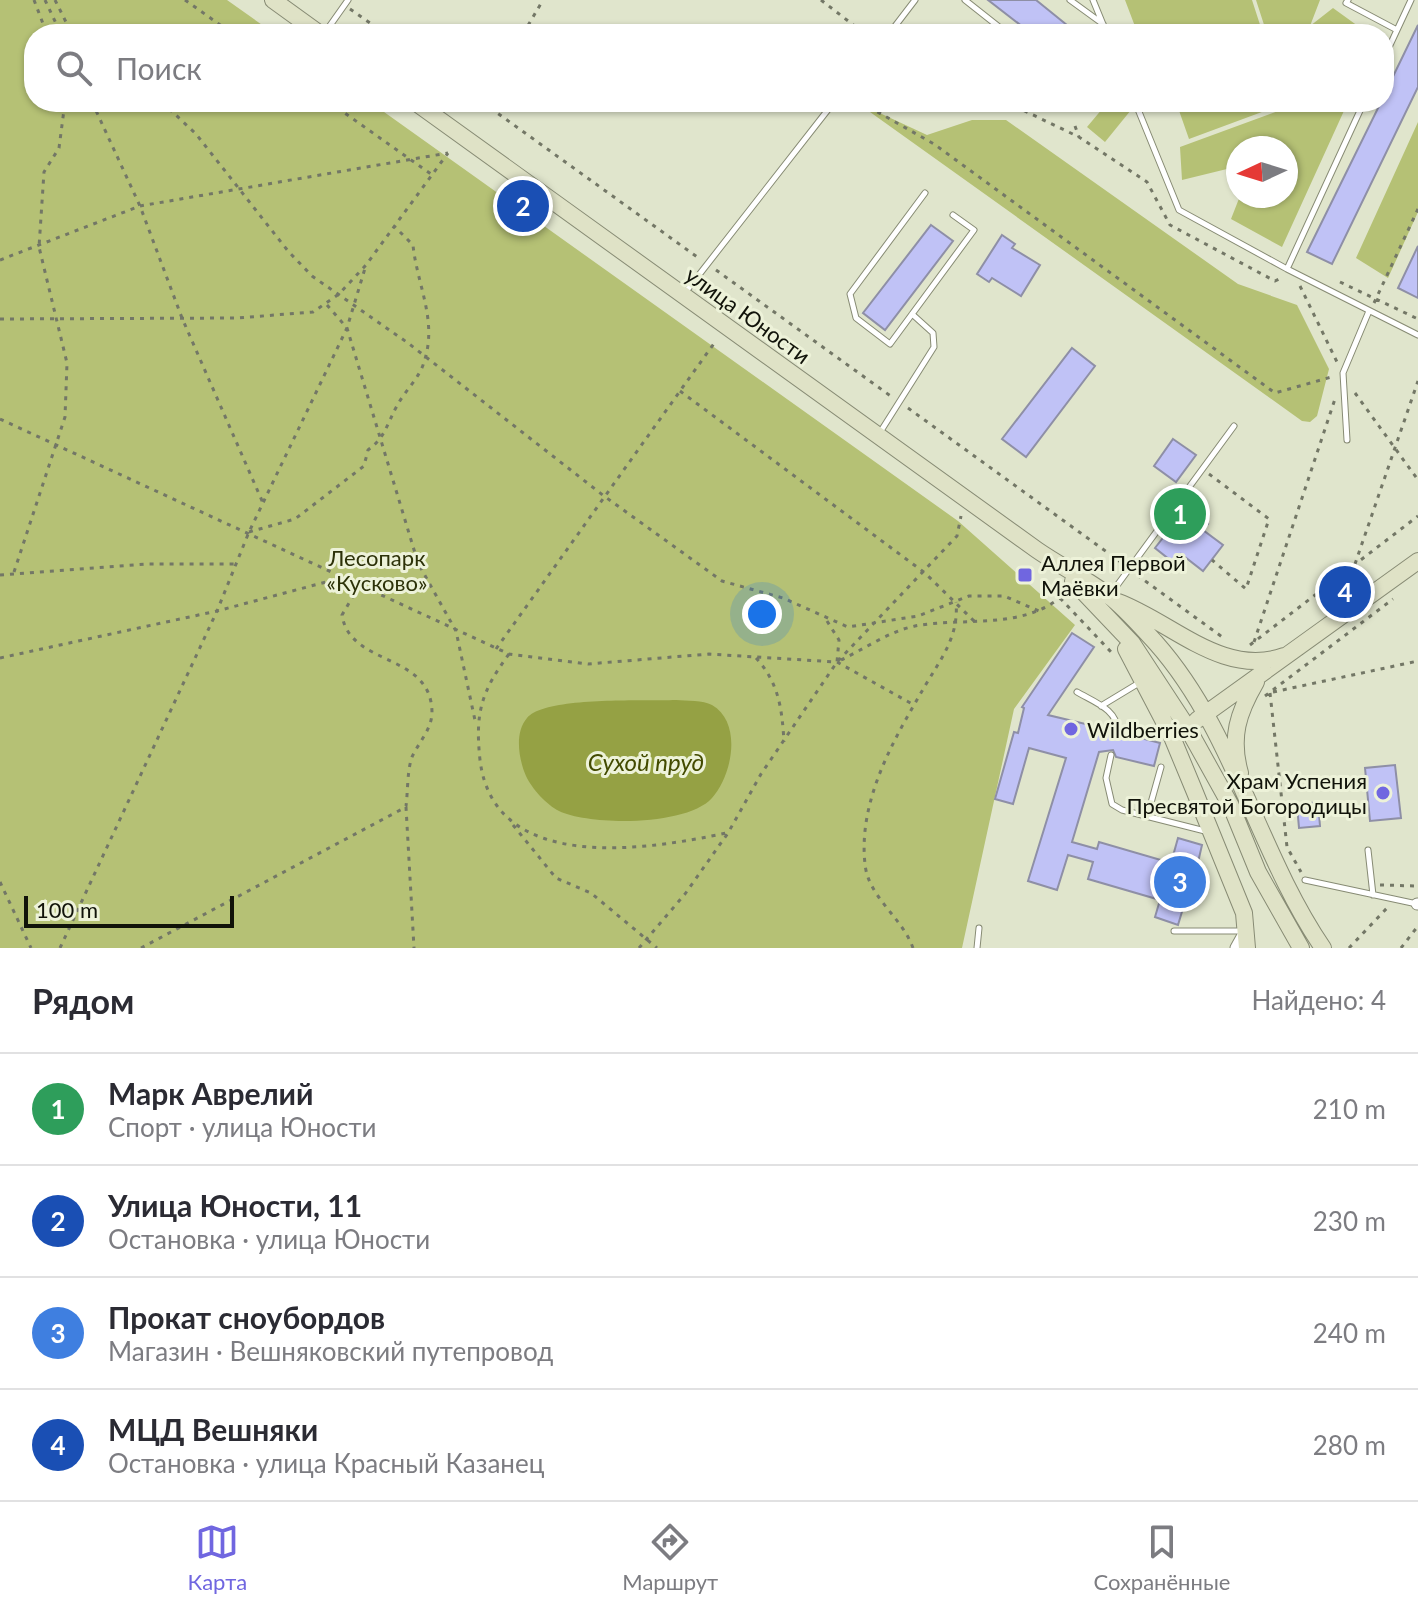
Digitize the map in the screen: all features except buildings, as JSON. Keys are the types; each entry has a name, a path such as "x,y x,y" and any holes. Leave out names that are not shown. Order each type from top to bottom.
{"main road":[{"path":"273,0 308,24"},
{"name":"улица Юности","path":"429,112 1056,563 1111,598 1158,645 1205,715 1247,797"},
{"path":"1172,737 1298,651 1418,561"},
{"name":"улица Юности","path":"1056,563 1114,622 1154,675 1231,806 1258,872 1301,948"},
{"path":"1111,598 1138,609 1212,651 1237,660 1257,662 1298,651"},
{"path":"1114,622 1172,737 1244,913 1247,948"},
{"path":"1258,679 1242,707 1234,735 1247,797 1273,862 1323,948"}],"street":[{"path":"1236,948 1246,930"}],"lane":[{"path":"897,24 915,0"},
{"path":"965,0 995,24"},
{"path":"1070,0 1103,24"},
{"path":"1093,0 1103,24"},
{"path":"1348,0 1346,3 1386,24"},
{"path":"1394,36 1411,0"},
{"path":"330,24 346,2"},
{"path":"683,295 826,112"},
{"path":"1139,112 1179,210 1418,335"},
{"path":"1290,270 1360,112"},
{"path":"925,193 850,294 856,318 890,344 974,230 953,215"},
{"path":"1347,440 1343,373 1369,311"},
{"path":"878,435 934,347 933,333 912,313"},
{"path":"1111,598 1128,568 1234,426"},
{"path":"1101,706 1143,680"},
{"path":"1077,692 1101,706 1118,723 1117,732"},
{"path":"1111,755 1106,791 1112,804 1147,817 1210,832"},
{"path":"1147,817 1161,767"},
{"path":"1368,850 1373,895"},
{"path":"1305,880 1418,904"},
{"path":"977,948 979,928"},
{"path":"1174,931 1246,930"}],"path":[{"path":"34,0 43,24"},
{"path":"45,0 56,24"},
{"path":"55,0 67,24"},
{"path":"185,0 219,24"},
{"path":"529,24 543,0"},
{"path":"821,0 852,24"},
{"path":"346,2 374,24"},
{"path":"14,572 65,417 67,363 39,247 44,172 59,148 64,112"},
{"path":"97,112 140,206 182,318 264,503"},
{"path":"173,112 196,134 288,251 312,276 722,581 783,598 848,627 918,616 969,596 1004,596 1039,611"},
{"path":"343,112 431,174"},
{"path":"496,112 1236,647"},
{"path":"878,112 934,144 1275,393 1343,373"},
{"path":"1027,112 1079,137 1147,182 1170,225 1275,281 1290,270 1343,373 1418,480"},
{"path":"1075,126 1079,137"},
{"path":"0,260 140,206 448,153 366,265 327,305 290,316 0,319"},
{"path":"1369,311 1418,209"},
{"path":"249,532 295,519 364,466 368,450 381,441 425,359 429,332 427,297 415,268 413,245 394,226"},
{"path":"60,948 217,611 249,532 347,328 366,265"},
{"path":"1340,282 1418,319"},
{"path":"327,305 347,328 418,563 456,631 476,725 483,779 511,823 556,878 591,893 657,948"},
{"path":"496,649 715,342"},
{"path":"1343,373 1252,643 1418,516"},
{"path":"1355,564 1418,381"},
{"path":"680,391 925,573 975,622"},
{"path":"0,419 509,654 588,664 709,654 837,662 914,705"},
{"path":"1203,470 1269,519 1246,589 1212,560"},
{"path":"1287,512 1296,514"},
{"path":"639,948 728,833 761,774 837,662 957,536 961,516"},
{"path":"0,575 147,564 237,564"},
{"path":"0,658 217,611 341,578"},
{"path":"359,586 342,615 347,634 371,651 411,670 428,691 432,717 412,759 406,807 414,948"},
{"path":"837,662 912,627 975,622 1039,611 1060,598"},
{"path":"1270,693 1393,599"},
{"path":"913,948 906,929 869,883 865,865 865,821 874,786 914,705 954,636 958,622 956,602"},
{"path":"827,620 839,640 837,662"},
{"path":"476,725 487,683 509,654"},
{"path":"756,657 771,674 781,702 784,742"},
{"path":"1270,693 1418,661"},
{"path":"1270,693 1287,847 1305,880"},
{"path":"141,948 406,807"},
{"path":"511,823 541,840 579,847 676,844 728,833"},
{"path":"0,882 31,948"},
{"path":"1372,884 1418,886"},
{"path":"1349,948 1395,900"},
{"path":"1401,948 1418,926"},
{"path":"1357,941 1364,948"}],"green space":[{"name":"Лесопарк «Кусково»","path":"0,0 227,0 261,24 24,24 24,112 384,112 958,521 1075,625 1014,709 962,948 0,948"},
{"path":"1125,0 1252,0 1260,24 1134,24"},
{"path":"1256,0 1320,0 1311,24 1264,24"},
{"path":"1333,8 1355,24 1313,24"},
{"path":"870,112 878,112 927,135 972,120 1006,120 1238,284 1297,305 1329,369 1317,416 1310,422 1302,421"},
{"path":"1100,112 1129,112 1105,142 1087,127"},
{"path":"1180,112 1262,112 1189,139"},
{"path":"1275,112 1343,112 1282,247 1231,219 1235,208 1298,208 1298,136 1226,136 1226,169 1182,180 1180,147"},
{"path":"1418,122 1418,212 1388,278 1356,258"}],"water":[{"name":"Сухой пруд","path":"676,700 712,705 722,713 731,737 725,777 712,798 700,807 682,814 638,821 574,816 550,805 526,776 520,755 520,731 527,718 537,711 574,703"}],"place":[{"name":"Улица Юности, 11","path":"523,206"},
{"name":"Марк Аврелий","path":"1180,514"},
{"name":"Аллея Первой Маёвки","path":"1025,575"},
{"name":"МЦД Вешняки","path":"1345,592"},
{"name":"Wildberries","path":"1071,729"},
{"name":"Храм Успения Пресвятой Богородицы","path":"1383,793"},
{"name":"Прокат сноубордов","path":"1180,882"}]}
